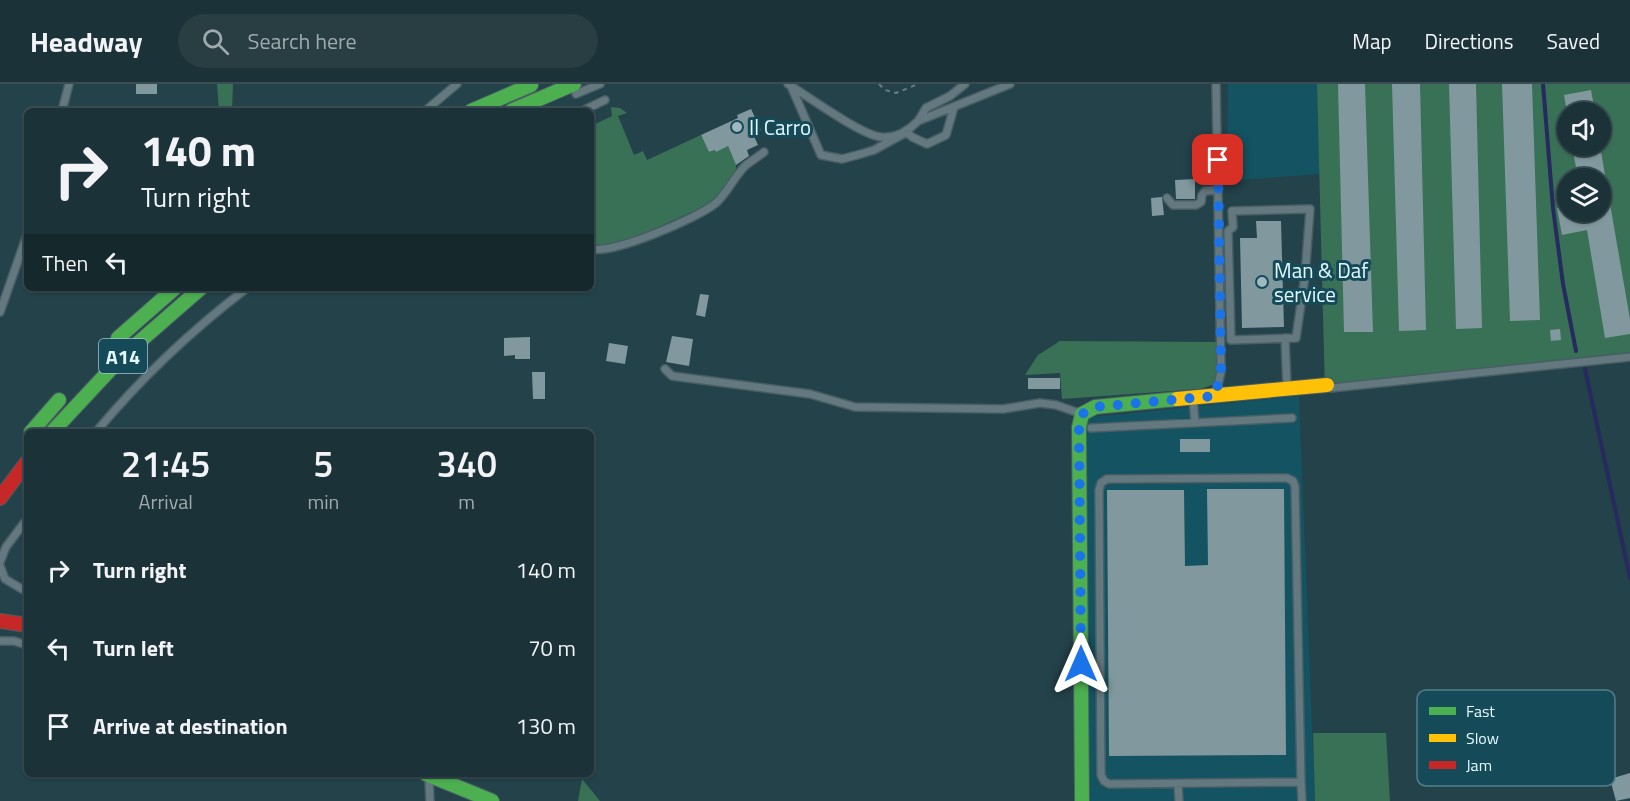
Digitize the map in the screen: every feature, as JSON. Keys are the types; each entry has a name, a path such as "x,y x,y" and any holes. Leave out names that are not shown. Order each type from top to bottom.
{"main road":[{"path":"478,108 533,84"},
{"path":"518,108 574,84"},
{"name":"A14","path":"111,345 172,291"},
{"name":"A14","path":"55,429 123,356 198,291"},
{"path":"1082,801 1079,427 1082,414 1095,407 1326,385"},
{"path":"33,429 69,388"},
{"path":"0,498 24,466"},
{"path":"0,621 24,625"},
{"path":"433,777 492,801"}],"lane":[{"path":"63,108 69,84"},
{"path":"429,108 458,84"},
{"path":"554,93 571,96 600,84"},
{"path":"789,85 821,155 842,159 874,150 907,132 926,108 950,96 965,84"},
{"path":"918,121 1010,84"},
{"path":"1215,396 1221,372 1216,84"},
{"path":"789,85 866,133 882,137 907,132"},
{"path":"588,108 605,100"},
{"path":"907,132 927,144 946,135 954,107"},
{"path":"594,249 606,249 637,240 703,212 721,197 745,167 764,152"},
{"path":"1167,198 1173,205 1196,204 1201,202 1205,191 1218,190"},
{"path":"1310,208 1305,276 1296,338 1285,338 1231,340 1228,231 1233,226 1232,211 1310,208"},
{"path":"0,312 24,244"},
{"path":"99,429 164,360 244,291"},
{"path":"1285,338 1287,389"},
{"path":"1326,385 1331,388 1630,357"},
{"path":"665,369 672,376 810,394 855,407 1003,409 1040,403 1071,408 1082,414"},
{"path":"1193,398 1195,423"},
{"path":"1091,428 1292,418"},
{"path":"1302,782 1109,784 1104,781 1101,775 1099,490 1101,483 1107,479 1287,478 1293,481 1295,486 1302,782 1302,801"},
{"path":"24,523 6,547 0,564 5,579 24,590"},
{"path":"0,641 24,644"},
{"path":"428,777 430,801"},
{"path":"1178,784 1179,801"}],"path":[{"path":"879,84 885,90 896,93 918,84"}],"shaded area":[{"path":"1228,84 1317,84 1320,174 1227,181"},
{"path":"1299,396 1315,801 1089,801 1087,422 1092,417"}],"green space":[{"path":"217,84 233,84 232,108 219,108"},
{"path":"1317,84 1630,84 1630,360 1325,392"},
{"path":"611,107 620,108 627,113 618,116 634,155 643,151 647,160 701,135 709,152 728,146 736,165 736,172 711,203 639,236 608,246 594,246 594,125 612,116"},
{"path":"1060,341 1217,342 1218,368 1215,384 1200,389 1062,399 1060,373 1025,375 1038,355"},
{"path":"1313,733 1386,733 1390,801 1315,801"},
{"path":"582,779 600,801 578,801"}],"building":[{"path":"136,84 157,84 157,94 136,94"},
{"path":"1338,84 1365,84 1373,332 1344,332"},
{"path":"1392,84 1420,84 1426,330 1399,331"},
{"path":"1449,84 1476,84 1482,328 1456,329"},
{"path":"1502,84 1532,84 1540,320 1510,321"},
{"path":"1591,90 1593,102 1565,102 1564,95"},
{"path":"751,109 761,130 753,134 758,145 747,150 749,156 736,165 728,146 716,152 715,150 709,152 701,135 738,118 737,115"},
{"path":"1574,156 1602,156 1604,168 1576,168"},
{"path":"1195,179 1195,199 1176,199 1175,180"},
{"path":"1162,197 1164,215 1152,216 1151,198"},
{"path":"1611,209 1630,319 1630,334 1605,338 1587,230 1562,235 1560,222 1611,222"},
{"name":"Man & Daf service","path":"1256,221 1281,221 1284,327 1242,328 1240,238 1257,238"},
{"path":"700,294 709,295 705,317 696,315"},
{"path":"1560,329 1561,340 1551,341 1550,330"},
{"path":"672,336 693,339 689,366 666,362"},
{"path":"530,337 530,359 515,359 515,355 504,356 504,338"},
{"path":"609,343 628,346 625,364 606,361"},
{"path":"532,372 545,372 545,399 533,399"},
{"path":"1028,378 1060,378 1060,389 1028,389"},
{"path":"1180,439 1210,439 1210,452 1180,452"},
{"path":"1207,489 1284,489 1286,755 1109,756 1107,490 1184,490 1185,566 1208,565"},
{"path":"1630,773 1630,798 1616,801 1612,786 1615,786 1615,778"}],"waterway":[{"path":"1543,84 1553,208 1563,284 1576,351"},
{"path":"1585,369 1630,578"}],"traffic: fast":[{"path":"518,108 574,84"},
{"path":"478,108 531,85"},
{"path":"118,338 172,291"},
{"path":"55,429 123,356 198,291"},
{"path":"1082,801 1079,427 1082,414 1095,407 1177,399"},
{"path":"34,429 59,400"},
{"path":"433,777 492,801"}],"traffic: slow":[{"path":"1177,399 1327,385"}],"traffic: jam":[{"path":"0,498 24,466"},
{"path":"0,621 24,625"}],"place":[{"name":"Il Carro","path":"737,127"},
{"name":"Man & Daf service","path":"1262,282"}],"route":[{"path":"1081,664 1079,427 1082,414 1095,407 1215,396 1221,372 1218,160"}]}
